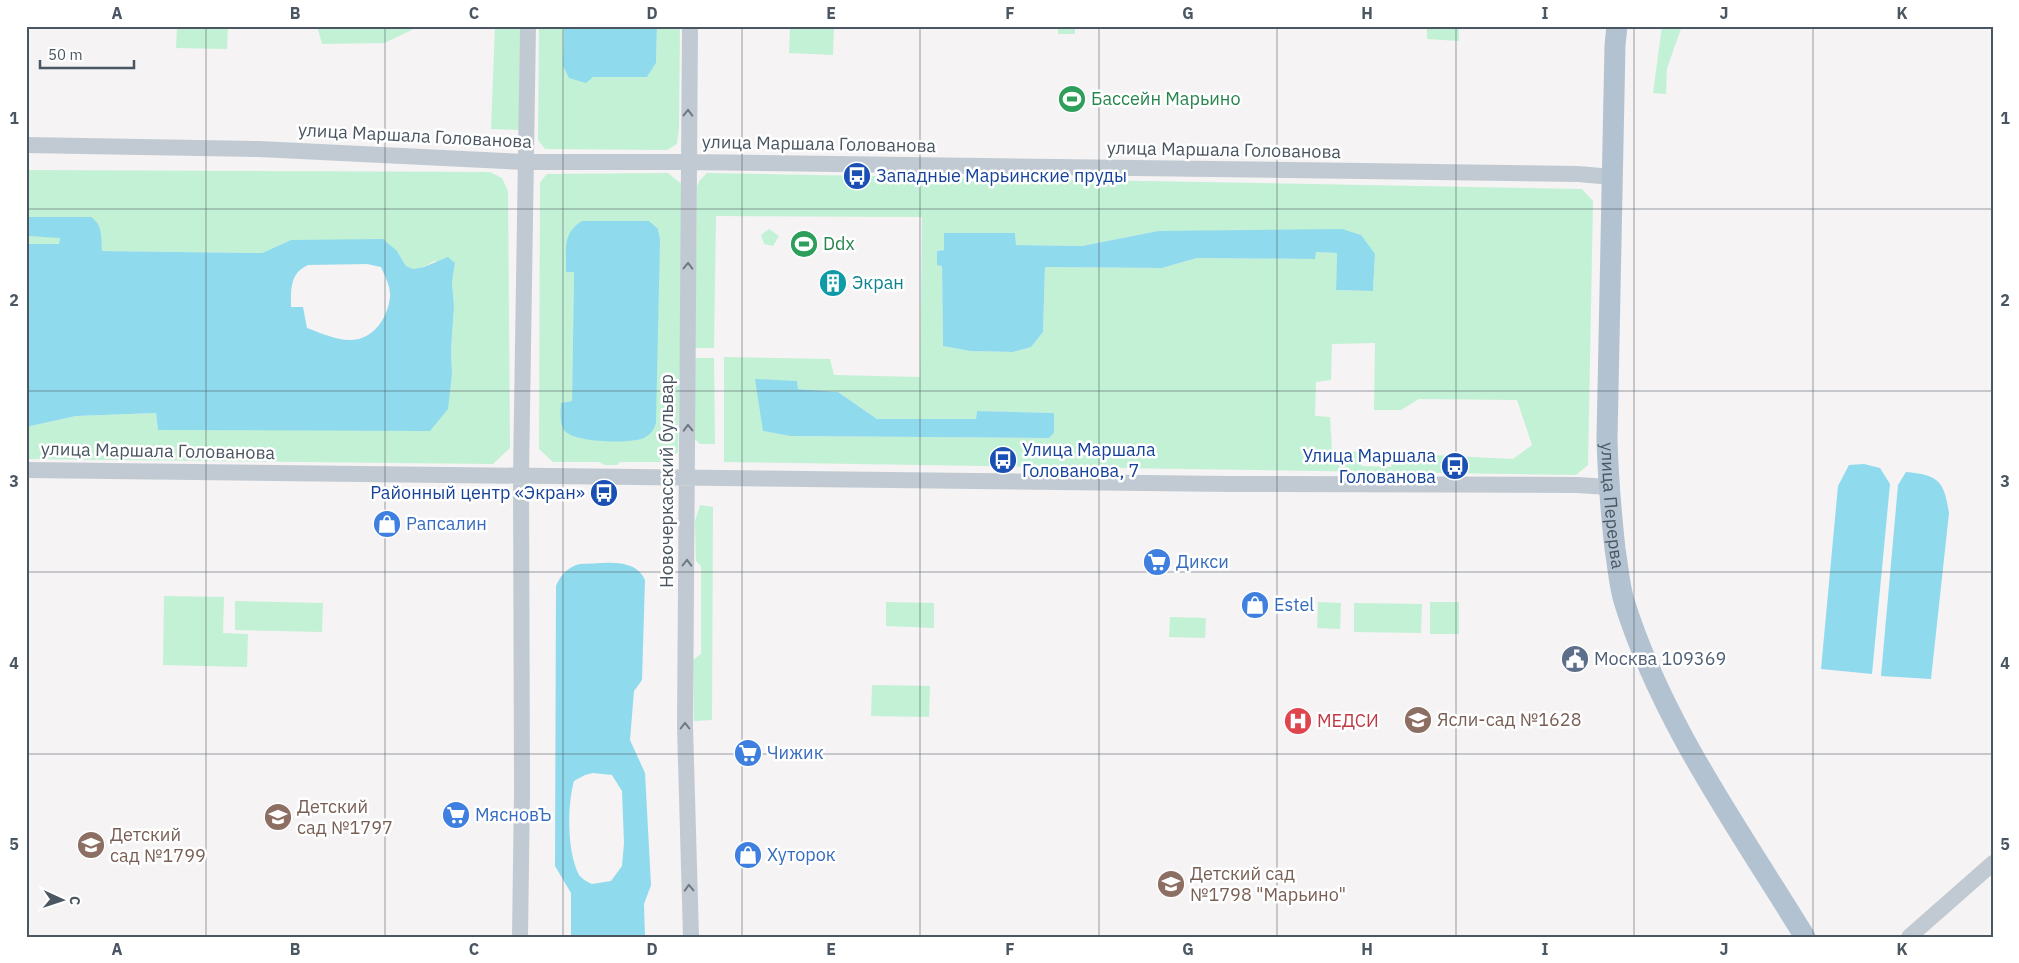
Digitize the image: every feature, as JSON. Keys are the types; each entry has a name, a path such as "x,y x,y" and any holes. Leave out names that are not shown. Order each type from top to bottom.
{"main road":[{"name":"улица Перерва","path":"1618,26 1615,45 1607,439 1609,487 1619,579 1624,600 1644,656 1672,717 1706,777 1805,937"}],"street":[{"path":"520,937 522,791 521,475 528,26"},
{"name":"Новочеркасский бульвар","path":"690,26 685,726 691,937"},
{"name":"улица Маршала Голованова","path":"26,145 259,149 525,162 688,162 1578,174 1612,177"},
{"name":"улица Маршала Голованова","path":"26,470 1301,485 1568,485 1609,487"},
{"path":"1909,937 1993,863"}],"green space":[{"path":"177,26 228,26 227,49 176,48"},
{"path":"317,26 412,26 412,30 384,43 322,44"},
{"path":"495,26 520,26 519,130 491,129"},
{"path":"539,26 564,26 563,66 593,77 647,77 656,63 657,26 680,26 679,127 677,144 667,150 545,149 538,140"},
{"path":"790,26 834,26 833,55 789,53"},
{"path":"1058,26 1075,26 1075,34 1058,34"},
{"path":"1427,26 1459,26 1459,41 1427,39"},
{"path":"1662,26 1682,26 1667,68 1666,94 1653,93"},
{"path":"26,170 490,172 502,178 508,191 510,448 493,464 26,459 26,427 76,416 156,413 158,430 450,386 454,307 452,282 455,264 434,261 424,267 413,269 406,266 397,251 291,240 262,253 102,251 91,217 26,217"},
{"path":"668,173 684,186 678,452 668,462 620,462 617,465 605,465 599,462 553,462 539,449 540,182 547,174","holes":["582,221 649,221 643,438 621,440 561,403 572,401 574,272 567,272"]},
{"path":"707,173 1582,189 1593,201 1588,465 1576,475 724,462 724,357 830,359 834,375 920,377 922,217 716,216 714,348 695,348 697,186","holes":["1158,231 1375,254 1373,291 1336,290 1337,253 1316,252 1314,259 1197,258 1162,268 1045,267 1043,332 1031,347 1013,352 970,351 943,346 942,265 937,251 944,250 945,233 1015,233 1016,245 1082,246","1375,343 1374,410 1401,410 1419,399 1517,400 1532,445 1513,459 1394,453 1391,467 1362,466 1359,452 1332,450 1330,417 1315,416 1316,382 1331,380 1332,344","797,382 798,389 838,392 877,419 976,419 977,411 1054,413 1054,433 1049,438 790,436 763,431"]},
{"path":"769,229 779,236 773,246 764,244 761,235"},
{"path":"26,236 60,237 59,244 26,244"},
{"path":"695,358 714,358 715,444 700,444 695,439"},
{"path":"700,505 713,507 712,720 694,721 693,660 701,654 701,566 696,561 695,521"},
{"path":"164,596 224,597 223,633 248,634 247,667 163,665"},
{"path":"235,601 323,603 322,632 235,630"},
{"path":"886,602 934,603 934,628 886,626"},
{"path":"1318,602 1341,603 1340,629 1317,628"},
{"path":"1430,602 1459,602 1459,634 1430,634"},
{"path":"1354,603 1422,604 1421,633 1354,632"},
{"path":"1170,617 1206,618 1205,638 1169,637"},
{"path":"872,685 930,686 929,717 871,716"}],"water":[{"path":"564,26 657,26 656,63 647,77 593,77 586,83 569,78 563,66"},
{"path":"26,217 91,217 98,224 102,251 262,253 291,240 383,239 397,251 406,266 413,269 424,267 448,257 455,263 452,282 454,307 451,350 452,374 448,409 430,431 158,430 156,413 76,416 26,427 26,244 59,244 60,238 26,236","holes":["367,264 381,267 390,289 389,305 383,319 367,336 360,339 347,340 307,328 303,307 291,307 292,288 295,277 302,268 308,265"]},
{"path":"582,221 649,221 658,229 660,240 656,423 649,435 637,440 615,442 578,438 564,430 561,424 561,403 572,401 574,272 566,272 566,243 575,226"},
{"path":"1342,229 1361,235 1375,254 1373,291 1336,290 1337,253 1316,252 1315,259 1197,258 1162,268 1045,267 1043,332 1031,347 1013,352 970,351 943,346 942,266 937,265 937,251 944,250 944,233 1015,233 1016,245 1082,246 1158,231"},
{"path":"755,379 797,381 798,389 838,392 877,419 976,419 977,411 1054,413 1054,433 1049,438 790,436 763,431"},
{"path":"1864,464 1880,468 1890,484 1872,674 1821,669 1838,486 1849,465"},
{"path":"1906,472 1926,475 1938,482 1945,494 1949,513 1931,679 1881,676 1898,485"},
{"path":"580,564 625,564 640,572 645,580 642,680 634,691 630,740 645,773 651,885 644,904 645,937 571,937 571,893 555,866 556,586 565,572 571,567","holes":["593,773 612,775 622,791 624,843 622,866 611,881 592,884 579,875 572,854 569,829 572,791 574,781 585,775"]}],"place":[{"name":"Бассейн Марьино","path":"1072,99"},
{"name":"Западные Марьинские пруды","path":"857,176"},
{"name":"Ddx","path":"804,244"},
{"name":"Экран","path":"833,283"},
{"name":"Улица Маршала Голованова, 7","path":"1003,460"},
{"name":"Улица Маршала Голованова","path":"1455,466"},
{"name":"Районный центр «Экран»","path":"604,493"},
{"name":"Рапсалин","path":"387,524"},
{"name":"Дикси","path":"1157,562"},
{"name":"Estel","path":"1255,605"},
{"name":"Москва 109369","path":"1575,659"},
{"name":"Ясли-сад №1628","path":"1418,720"},
{"name":"МЕДСИ","path":"1298,721"},
{"name":"Чижик","path":"748,753"},
{"name":"МясновЪ","path":"456,815"},
{"name":"Детский сад №1797","path":"278,817"},
{"name":"Детский сад №1799","path":"91,845"},
{"name":"Хуторок","path":"748,855"},
{"name":"Детский сад №1798 \"Марьино\"","path":"1171,884"}]}
